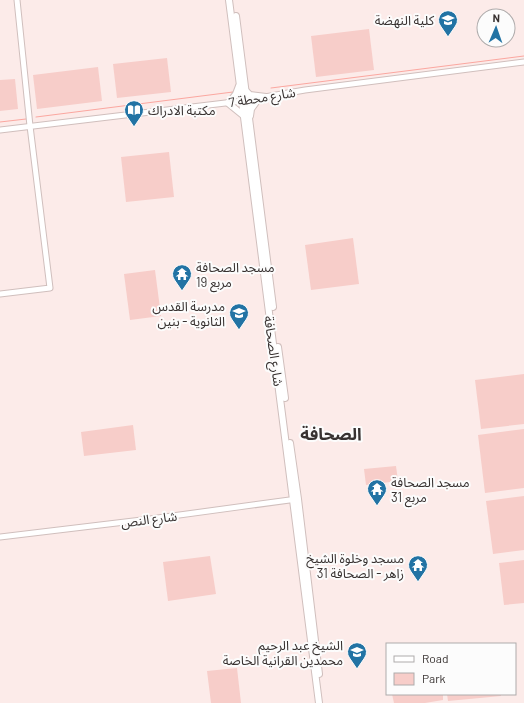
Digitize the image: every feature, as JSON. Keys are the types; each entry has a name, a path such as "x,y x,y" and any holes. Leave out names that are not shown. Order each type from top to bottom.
{"main road":[{"name":"شارع الصحافة","path":"229,0 240,84 250,129 296,499 319,703"},
{"name":"شارع الصحافة","path":"233,0 244,90 244,116 323,703"},
{"path":"240,84 236,94 229,102 244,116"},
{"path":"244,90 250,95 266,97"},
{"path":"250,129 250,112 259,98"}],"street":[{"path":"0,294 50,288 16,0"},
{"name":"شارع محطة 7","path":"0,130 244,101 310,90 524,62"},
{"name":"شارع النص","path":"0,537 150,519 296,499"}],"green space":[{"path":"369,29 374,70 316,77 311,36"},
{"path":"167,58 171,92 117,98 113,64"},
{"path":"98,67 102,101 37,109 33,75"},
{"path":"15,79 18,109 0,111 0,80"},
{"path":"169,152 174,197 126,202 121,157"},
{"path":"353,238 359,284 311,290 305,245"},
{"path":"155,270 161,316 130,320 124,274"},
{"path":"524,374 524,424 481,429 475,380"},
{"path":"133,425 136,450 84,456 81,432"},
{"path":"524,429 524,488 485,493 478,435"},
{"path":"396,466 398,481 366,485 364,469"},
{"path":"524,496 524,550 493,554 486,501"},
{"path":"210,556 216,594 168,601 163,562"},
{"path":"524,560 524,603 504,605 499,563"},
{"path":"237,668 241,703 211,703 207,671"},
{"path":"392,695 443,695 443,700 425,703 394,703"},
{"path":"447,695 501,695 501,696 448,701"}],"waterway":[{"path":"271,88 524,56"},
{"path":"36,117 233,92"},
{"path":"0,122 26,119"}],"place":[{"name":"كلية النهضة","path":"448,37"},
{"name":"مكتبة الادراك","path":"134,127"},
{"name":"مسجد الصحافة مربع 19","path":"182,291"},
{"name":"مدرسة القدس الثانوية - بنين","path":"239,330"},
{"name":"مسجد الصحافة مربع 31","path":"377,506"},
{"name":"مسجد وخلوة الشيخ زاهر - الصحافة 31","path":"418,582"},
{"name":"الشيخ عبد الرحيم محمدين القرانية الخاصة","path":"357,669"}],"district":[{"name":"الصحافة","path":"331,433"}]}
